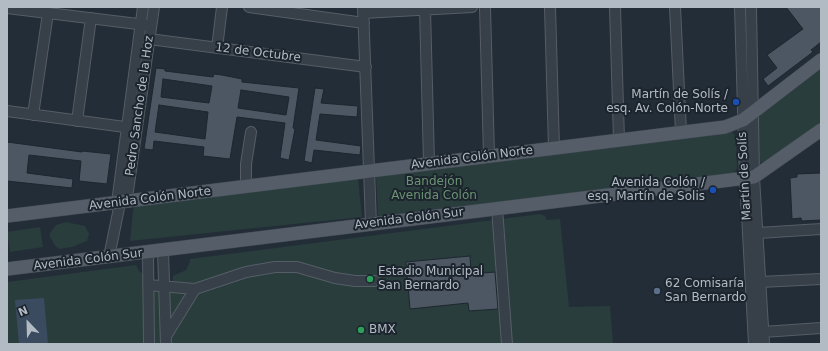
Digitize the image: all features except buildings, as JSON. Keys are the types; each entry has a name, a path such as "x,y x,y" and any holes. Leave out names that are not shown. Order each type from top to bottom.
{"main road":[{"name":"Avenida Colón Norte","path":"7,216 725,127 743,120 754,110 821,60"},
{"name":"Avenida Colón Sur","path":"7,269 148,253 497,208 750,178 821,130"}],"street":[{"name":"Pedro Sancho de la Hoz","path":"120,203 118,195 143,7"},
{"name":"Pedro Sancho de la Hoz","path":"109,257 120,203 128,191 138,129 154,7"},
{"path":"217,48 222,7"},
{"path":"249,7 363,14 472,7"},
{"path":"485,7 489,156"},
{"path":"550,7 554,148"},
{"path":"615,7 619,140"},
{"path":"675,7 681,132"},
{"name":"Martín de Solís","path":"740,7 743,120 758,233 764,344"},
{"name":"Martín de Solís","path":"751,7 754,110 750,178 754,344"},
{"path":"7,8 151,26"},
{"path":"425,9 429,163"},
{"path":"33,115 48,13"},
{"path":"363,14 371,224"},
{"path":"77,121 91,18"},
{"name":"12 de Octubre","path":"149,39 366,67"},
{"path":"7,111 138,129"},
{"path":"246,187 246,164 251,132"},
{"path":"497,208 507,344"},
{"path":"758,233 821,229"},
{"path":"163,251 166,340"},
{"path":"148,253 149,344"},
{"path":"148,286 165,285 195,289 246,272 275,267 297,267 334,278 375,280"},
{"path":"760,282 821,278"},
{"path":"166,340 195,289"},
{"path":"763,332 821,328"}],"green space":[{"path":"821,64 821,123 772,160 759,163 756,117"},
{"name":"Bandejón Avenida Colón","path":"731,130 736,137 737,168 734,173 380,217 378,215 376,175"},
{"name":"Bandejón Avenida Colón","path":"358,179 362,217 130,241 134,202"},
{"name":"Estadio Municipal San Bernardo","path":"540,214 545,216 547,220 560,219 569,307 610,306 613,344 7,344 7,282 136,265 139,271 145,275 146,281 173,282 173,276 186,270 190,259"},
{"path":"66,222 85,226 89,234 87,241 72,247 60,249 56,247 50,237 50,233 56,225"},
{"path":"40,227 43,247 10,252 7,232"}],"water":[{"path":"44,298 48,344 19,344 15,300"}],"place":[{"name":"Martín de Solís / esq. Av. Colón-Norte","path":"736,102"},
{"name":"Avenida Colón / esq. Martín de Solis","path":"713,190"},
{"name":"Estadio Municipal San Bernardo","path":"370,279"},
{"name":"62 Comisaría San Bernardo","path":"657,291"},
{"name":"BMX","path":"361,330"}]}
